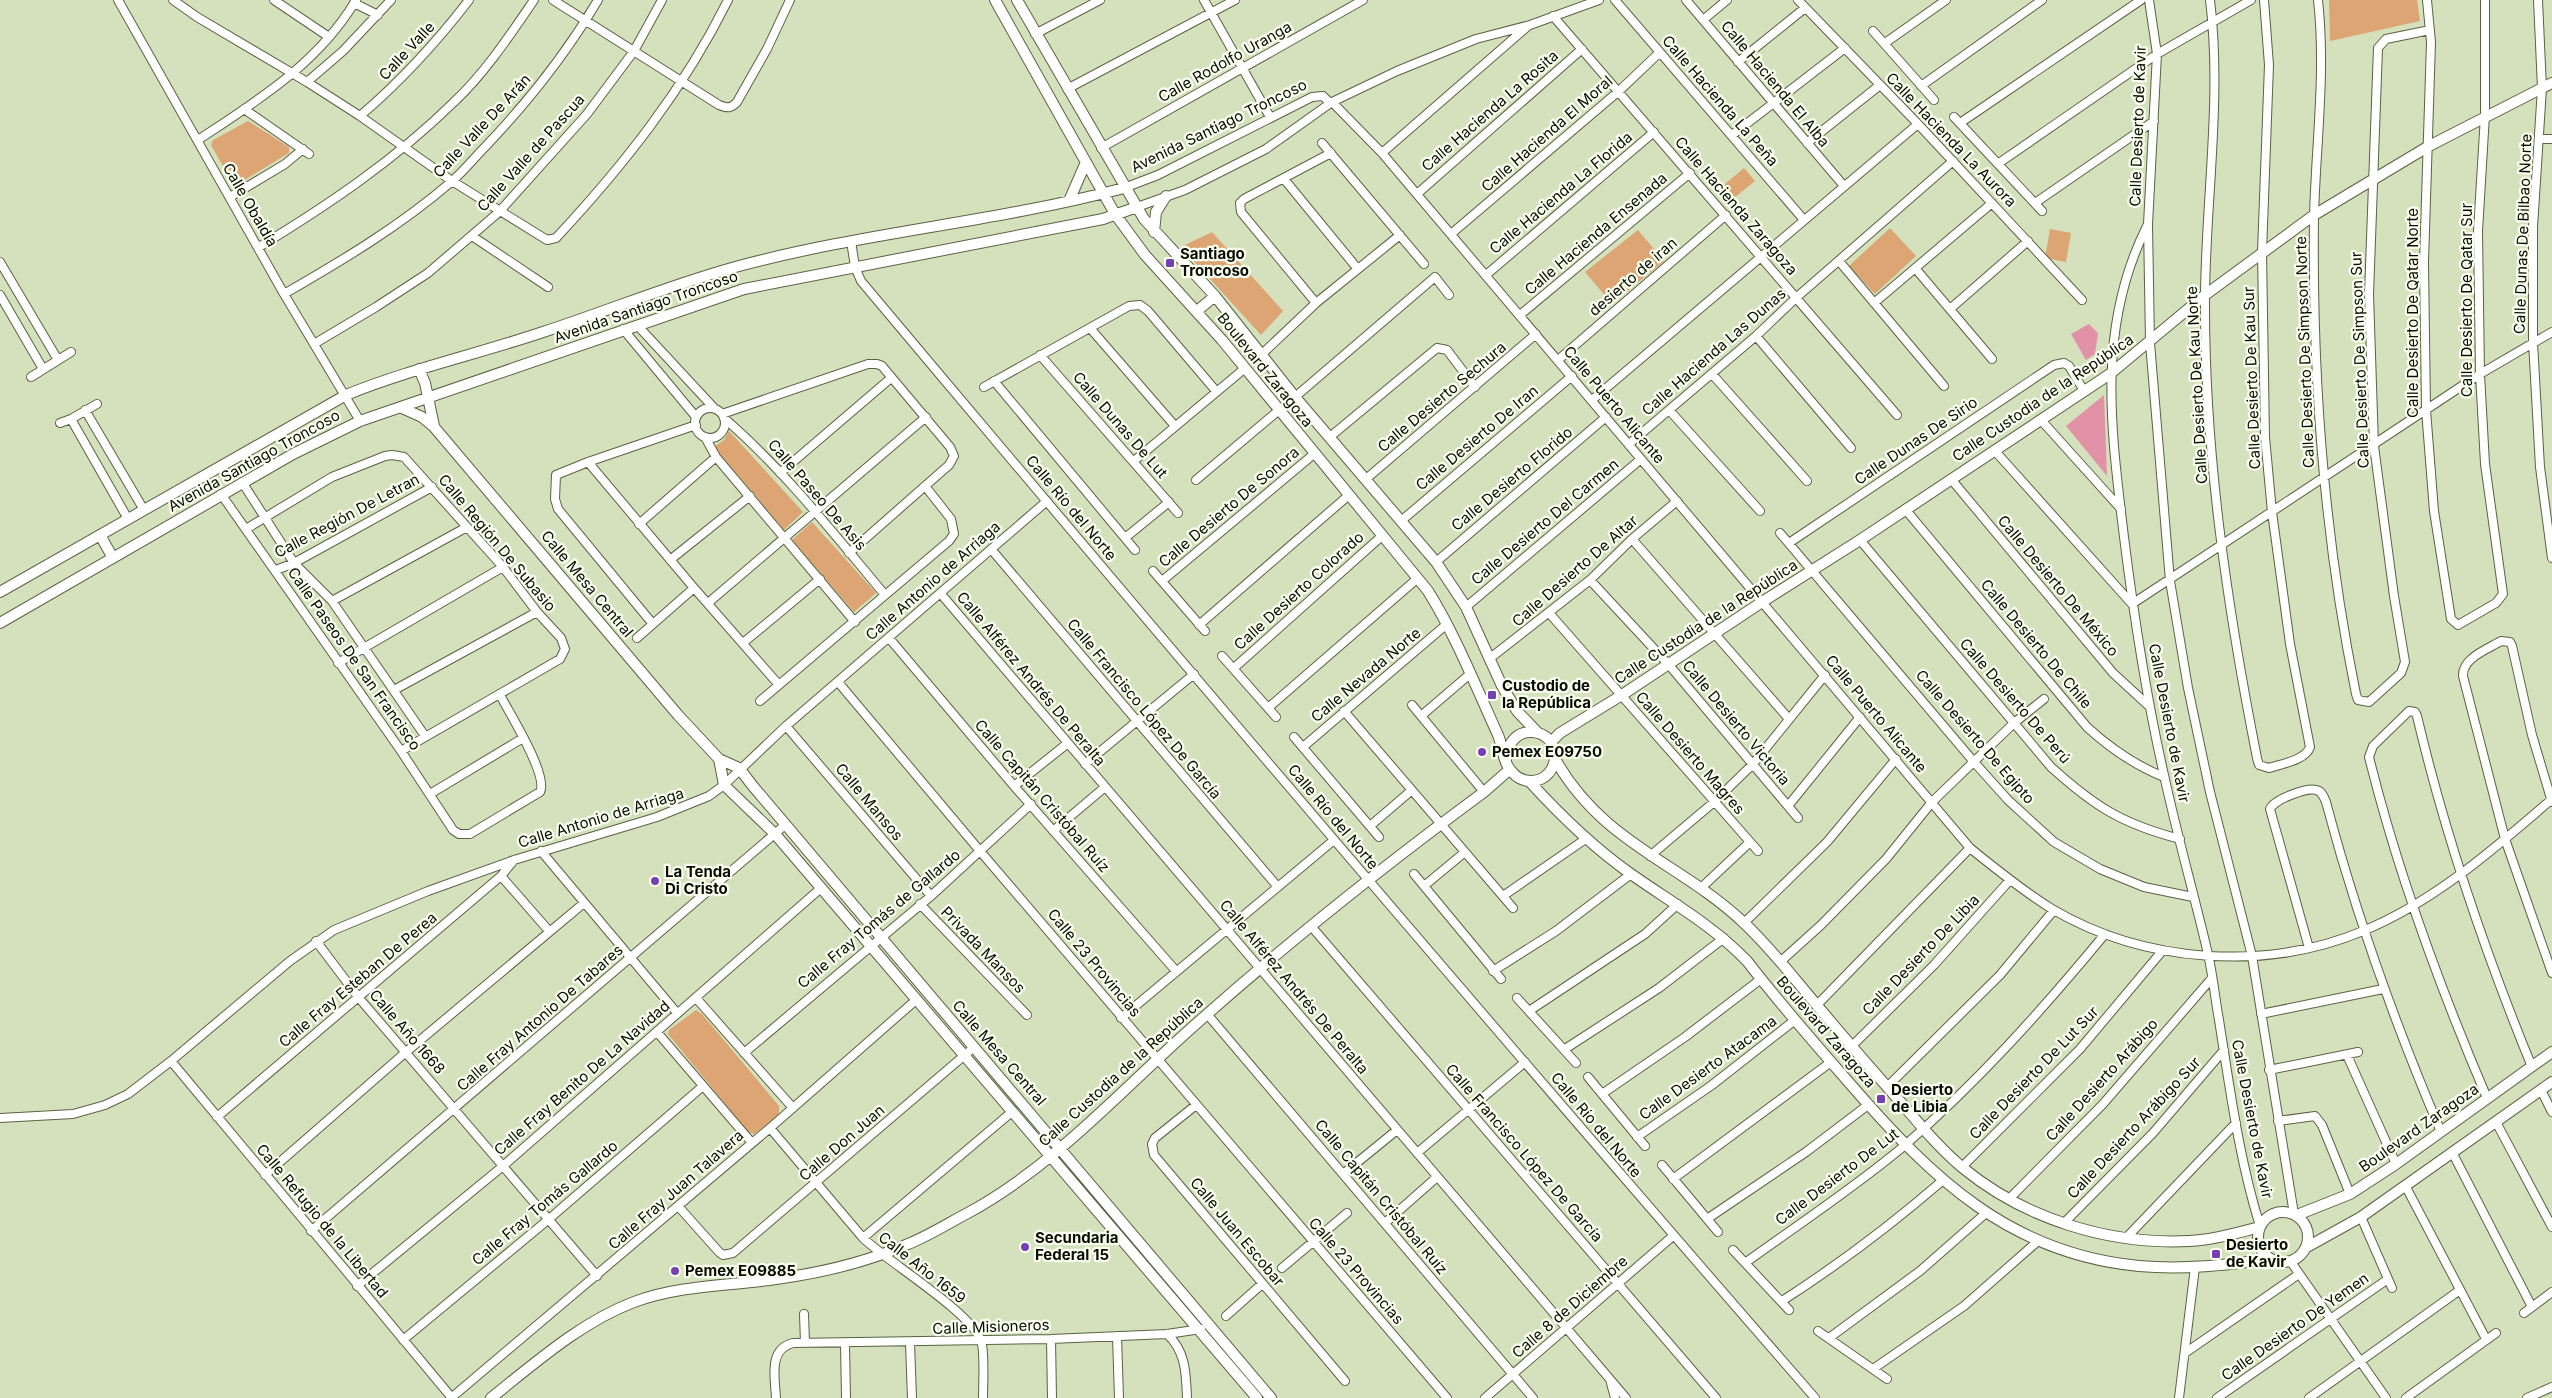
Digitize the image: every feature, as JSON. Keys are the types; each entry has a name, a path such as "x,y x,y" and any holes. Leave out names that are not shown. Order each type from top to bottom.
{"main road":[{"name":"Boulevard Zaragoza","path":"995,0 1116,214 1154,267 1197,311 1418,578 1447,624 1500,739 1508,765"},
{"name":"Boulevard Zaragoza","path":"1017,0 1124,188 1154,232 1215,296 1295,397 1436,562 1466,607 1517,711 1537,732"},
{"name":"Calle Custodia de la República","path":"1551,742 1560,733 1669,665 1762,602 1860,540 2084,392 2150,343 2205,295 2314,215 2428,146 2552,83"},
{"path":"1069,201 1086,162"},
{"name":"Avenida Santiago Troncoso","path":"0,592 346,395 385,379 548,331 738,266 851,242 1069,201 1124,188"},
{"path":"1154,232 1156,212 1166,196"},
{"name":"Avenida Santiago Troncoso","path":"0,623 242,482 324,437 360,421 428,400 623,329 744,289 1103,218 1137,207"},
{"path":"1197,311 1215,296"},
{"path":"419,369 434,427"},
{"path":"402,408 422,417 434,427"},
{"name":"Calle Mesa Central","path":"434,427 678,715 719,759 739,768 973,1048 1061,1148 1271,1398"},
{"path":"100,536 112,558"},
{"path":"1529,732 1537,732 1551,742 1555,759 1549,772 1537,780 1529,781 1518,778 1508,765 1507,749 1515,737 1529,732"},
{"path":"719,759 724,785"},
{"name":"Boulevard Zaragoza","path":"1555,759 1569,784 1631,844 1701,888 1744,923 1923,1128 1962,1167 2009,1198 2064,1223 2126,1238 2189,1241 2223,1237 2260,1227"},
{"name":"Calle Custodia de la República","path":"491,1398 578,1332 636,1301 700,1287 799,1275 849,1264 908,1244 993,1199 1052,1156 1092,1123 1157,1059 1259,969 1368,880 1484,792 1508,765"},
{"name":"Boulevard Zaragoza","path":"1529,781 1587,838 1631,874 1678,904 1724,938 1747,961 1795,1020 1904,1145 1942,1181 1986,1213 2038,1241 2082,1255 2121,1264 2195,1267 2271,1259"},
{"name":"Calle Mesa Central","path":"724,785 775,834 1257,1398"},
{"name":"Boulevard Zaragoza","path":"2295,1214 2350,1194 2396,1164 2552,1052"},
{"path":"2307,1247 2308,1233 2302,1220 2295,1214 2286,1212 2271,1214 2260,1227 2258,1242 2265,1255 2277,1262 2290,1262 2298,1258 2307,1247 2361,1217 2406,1187 2452,1152 2552,1082"}],"street":[{"name":"Calle Obaldía","path":"118,0 284,294 360,421"},
{"path":"173,0 197,17 307,82 360,116 452,181 499,212 547,240 556,238 599,192 641,140 684,81 728,0"},
{"path":"274,0 329,37"},
{"path":"307,82 343,51 391,0"},
{"name":"Calle Valle","path":"360,116 396,85 430,49 469,0"},
{"path":"259,247 321,209 370,175 455,102 505,42 534,0"},
{"path":"554,0 719,105 727,108 733,107 737,102 767,49 790,0"},
{"name":"Calle Valle De Arán","path":"284,294 382,235 452,181 534,92 559,61 598,0"},
{"name":"Calle Valle de Pascua","path":"314,344 376,308 428,273 499,212 587,114 634,51 662,0"},
{"path":"1035,34 1100,0"},
{"path":"1204,0 1270,117"},
{"path":"1067,89 1212,14 1235,0"},
{"name":"Calle Rodolfo Uranga","path":"1101,148 1362,0"},
{"name":"Avenida Santiago Troncoso","path":"1137,207 1185,190 1266,148 1331,103 1397,71 1476,39 1530,25 1600,0"},
{"name":"Calle Hacienda La Peña","path":"1614,0 1804,220"},
{"name":"Calle Hacienda El Alba","path":"1686,0 1844,186"},
{"path":"1703,20 1726,0"},
{"name":"Calle Hacienda La Aurora","path":"1798,0 1918,124 2082,300"},
{"path":"1884,43 1946,0"},
{"path":"1921,86 2042,0"},
{"path":"2042,211 1957,120 2141,0"},
{"name":"Calle Desierto de Kavir","path":"2149,0 2157,54 2148,224 2150,343 2170,581 2188,688 2210,792 2252,956 2269,1070 2295,1214"},
{"name":"Calle Desierto De Kau Norte","path":"2210,0 2214,89 2205,295 2209,400 2221,547 2236,652 2259,765"},
{"path":"1999,163 2157,54 2251,0"},
{"name":"Calle Desierto De Kau Sur","path":"2259,765 2269,768 2308,752 2310,742 2290,644 2272,512 2264,412 2262,252 2269,65 2264,0"},
{"name":"Calle Desierto De Simpson Norte","path":"2318,0 2322,74 2314,215 2316,351 2323,478 2345,639 2358,700"},
{"name":"Calle Desierto De Qatar Norte","path":"2427,0 2430,30 2424,262 2426,410 2434,511 2451,619 2454,623"},
{"name":"Calle Desierto De Qatar Sur","path":"2454,623 2458,625 2464,624 2501,599 2502,588 2485,464 2480,374 2478,231 2486,115 2485,0"},
{"name":"Calle Dunas De Bilbao Norte","path":"2538,0 2542,88 2533,227 2533,342 2540,467 2552,558"},
{"path":"198,140 293,74 329,37 355,1 378,15"},
{"path":"1738,62 1805,8"},
{"name":"Calle Hacienda Zaragoza","path":"1553,16 1762,256 1897,415"},
{"path":"1382,153 1530,25"},
{"name":"Calle Desierto De Simpson Sur","path":"2358,700 2369,702 2401,672 2405,662 2392,587 2374,446 2369,294 2371,179 2379,43 2386,39 2430,30"},
{"path":"1873,31 1934,100"},
{"path":"1732,135 1844,48"},
{"name":"Calle Hacienda La Rosita","path":"1417,194 1582,49"},
{"name":"Calle Hacienda El Moral","path":"1451,234 1619,91 1659,53"},
{"path":"1807,143 1880,85"},
{"name":"Avenida Santiago Troncoso","path":"1124,188 1158,175 1316,95 1323,96 1331,103"},
{"name":"Calle Puerto Alicante","path":"1331,103 1382,153 1970,848 2009,881 2054,910 2105,934 2162,950 2208,956 2252,956 2309,948 2363,931 2413,906 2505,840 2552,800"},
{"path":"230,197 306,152 244,109"},
{"path":"2035,202 2154,121"},
{"path":"1592,400 1918,124"},
{"name":"Calle Hacienda La Florida","path":"1486,275 1654,132"},
{"path":"2539,139 2552,139"},
{"path":"1322,143 1424,264"},
{"path":"1316,303 1240,212 1240,207 1244,199 1331,153"},
{"name":"Calle Hacienda Las Dunas","path":"1629,444 1756,336 1797,297 1953,161"},
{"name":"Calle Hacienda Ensenada","path":"1520,315 1690,173"},
{"path":"1284,179 1357,268"},
{"path":"1874,303 1992,203"},
{"name":"desierto de iran","path":"1558,360 1726,215"},
{"name":"Calle Desierto de Kavir","path":"2148,224 2135,250 2121,294 2115,321 2110,374 2112,430 2132,604 2150,707 2164,777 2208,956 2248,1186 2260,1227"},
{"path":"1261,355 1316,303 1400,235"},
{"path":"472,236 548,287"},
{"path":"1950,309 2028,241"},
{"name":"Calle Río del Norte","path":"851,242 855,267 861,281 1368,880 1673,1236 1815,1398"},
{"path":"1838,261 1944,386"},
{"path":"0,262 58,360"},
{"path":"1915,268 1992,359"},
{"path":"1295,397 1435,277 1449,295"},
{"path":"0,295 43,369"},
{"path":"984,388 1128,306 1135,305 1148,311 1216,391"},
{"path":"15,320 29,313"},
{"path":"638,325 714,408 724,416"},
{"path":"1090,328 1175,426"},
{"path":"623,329 696,421 699,432 705,437 716,457 855,622"},
{"path":"1995,451 2132,604 2170,581 2480,374 2552,332"},
{"name":"Calle Desierto Sechura","path":"1366,479 1536,334"},
{"path":"1756,336 1851,448"},
{"path":"1330,436 1437,348 1447,350 1475,386"},
{"path":"31,377 71,352"},
{"name":"Calle Dunas De Lut","path":"1040,355 1178,513"},
{"name":"Calle Dunas De Sirio","path":"1789,543 2059,363 2069,366 2084,392"},
{"path":"724,416 868,364 877,364 891,378 926,417 950,447 954,456 949,465 849,553"},
{"path":"1134,461 1244,369"},
{"path":"1712,374 1807,481"},
{"name":"Calle Desierto De Iran","path":"1401,521 1572,376"},
{"path":"780,473 891,378"},
{"path":"994,381 1135,550"},
{"path":"60,423 70,420 97,404"},
{"path":"652,622 556,504 556,475 696,421 705,409 714,408"},
{"path":"86,410 144,510"},
{"path":"1196,480 1278,411"},
{"path":"1670,411 1760,511"},
{"path":"705,437 719,435 724,428 724,416"},
{"name":"Calle Paseo De Asis","path":"724,416 751,441 780,473 885,595"},
{"path":"708,603 926,417"},
{"name":"Calle Desierto Florido","path":"1436,562 1606,418"},
{"path":"70,420 128,519"},
{"path":"2041,420 2121,509"},
{"name":"Calle Desierto De Sonora","path":"1162,581 1314,454"},
{"name":"Calle Región De Subasio","path":"265,517 332,477 385,456 404,457 503,567 537,612 561,638 566,649 560,659 500,695"},
{"path":"640,524 716,457"},
{"path":"99,469 114,459"},
{"name":"Calle Desierto Del Carmen","path":"1466,607 1641,459"},
{"path":"588,462 779,685"},
{"name":"Calle Desierto De México","path":"1951,479 2113,673 2150,707"},
{"path":"242,482 294,562 332,601 425,736"},
{"path":"760,701 949,541 954,534 951,519 925,486"},
{"name":"Calle Región De Letran","path":"276,570 432,487"},
{"name":"Calle Paseos De San Francisco","path":"221,494 401,751 453,830 465,835 540,792 542,779 523,738"},
{"name":"Calle Desierto De Sonora","path":"1153,571 1202,628 1349,495"},
{"path":"670,560 750,496"},
{"name":"Calle Antonio de Arriaga","path":"0,1118 73,1114 90,1111 128,1094 171,1061 316,941 367,916 514,860 682,808 709,796 724,785 739,768 786,726 1047,501"},
{"path":"1125,538 1169,502"},
{"name":"Calle Desierto De Altar","path":"1490,659 1550,614 1590,580 1632,539 1677,502"},
{"name":"Calle Desierto De Chile","path":"1905,509 2087,727 2111,748 2139,767 2164,777"},
{"path":"246,529 265,517"},
{"path":"332,601 467,527"},
{"name":"Calle Desierto De Egipto","path":"1780,532 1974,762 2008,800 2054,842 2100,869 2144,887 2193,897"},
{"name":"Calle Desierto Colorado","path":"1234,668 1383,535"},
{"path":"1632,539 1790,719"},
{"name":"Calle Desierto De Perú","path":"1860,540 2051,767 2104,811 2150,831 2180,839"},
{"name":"Calle Francisco López De García","path":"991,549 1277,886"},
{"path":"338,663 503,567"},
{"path":"1268,708 1418,578"},
{"path":"743,643 820,579"},
{"name":"Calle Desierto Victoria","path":"1590,580 1669,665 1798,818"},
{"path":"637,638 652,622 694,588"},
{"name":"Calle Alférez Andrés De Peralta","path":"941,594 1567,1328 1611,1383 1626,1398"},
{"path":"394,690 537,612"},
{"name":"Calle Desierto Magres","path":"1550,614 1758,851"},
{"name":"Calle Nevada Norte","path":"1302,747 1447,624"},
{"name":"Calle Capitán Cristóbal Ruíz","path":"889,638 1014,786 1176,972"},
{"path":"2552,800 2532,735 2510,642 2501,640 2468,661 2462,672 2505,840 2552,973"},
{"name":"Calle Desierto Colorado","path":"1222,656 1276,717"},
{"path":"1085,764 1194,674"},
{"path":"1421,716 1470,674"},
{"path":"1650,856 1714,802 1753,764 1824,675"},
{"name":"Calle 23 Provincias","path":"838,682 1121,1018 1447,1398"},
{"path":"401,751 500,695 523,738 430,794"},
{"path":"1780,962 1821,925 1886,859 1932,802 2014,723 2044,699"},
{"path":"1412,705 1484,792"},
{"path":"1344,711 1513,908"},
{"path":"2487,1098 2461,1036 2413,906 2371,763 2370,751 2409,711 2415,712 2417,716 2435,792 2459,874 2490,962 2532,1067"},
{"path":"1788,806 1860,717"},
{"name":"Calle Mansos","path":"786,726 931,896"},
{"path":"1294,737 1380,838"},
{"path":"1014,786 1068,742"},
{"path":"1744,923 1827,842 1896,759"},
{"path":"1053,831 1105,787"},
{"path":"1370,826 1412,790"},
{"path":"2309,948 2270,810 2272,804 2276,801 2310,790 2317,790 2323,794 2326,802 2363,931 2383,989 2441,1132"},
{"name":"Calle Fray Tomás de Gallardo","path":"744,1053 869,946 931,896 1031,804"},
{"name":"Calle Fray Antonio De Tabares","path":"312,1230 456,1109 785,825"},
{"path":"1503,896 1587,838"},
{"path":"1121,1018 1334,840"},
{"path":"1701,888 1750,842"},
{"path":"1817,1005 1970,848"},
{"path":"542,851 630,959 678,1013"},
{"path":"1424,886 1465,852"},
{"name":"Calle Fray Esteban De Perea","path":"217,1117 501,876 514,860"},
{"path":"1414,874 1501,979"},
{"path":"1493,971 1556,931 1631,874"},
{"path":"501,876 549,931"},
{"name":"Calle Desierto De Libia","path":"1852,1046 1934,965 2009,881"},
{"name":"Calle Fray Benito De La Navidad","path":"357,1286 503,1166 821,888"},
{"path":"265,1175 406,1052 584,903"},
{"name":"Privada Mansos","path":"920,904 1027,1015"},
{"path":"1529,1011 1645,934 1678,904"},
{"path":"1887,1087 2000,975 2054,910"},
{"name":"Calle Francisco López De García","path":"1311,926 1716,1398"},
{"name":"Calle Desierto De Lut","path":"1745,1263 1859,1181 1923,1128 2026,1027 2105,934"},
{"path":"1565,1049 1659,988 1724,938"},
{"name":"Calle Año 1668","path":"316,941 359,998 597,1276"},
{"name":"Calle Desierto De Lut Sur","path":"1962,1167 2080,1049 2162,950"},
{"name":"Calle Desierto Arábigo","path":"2009,1198 2103,1104 2212,978"},
{"path":"1602,1094 1761,980"},
{"path":"2261,1014 2383,989"},
{"path":"696,998 793,1108"},
{"path":"1517,998 1576,1062"},
{"name":"Calle Fray Juan Talavera","path":"452,1398 770,1128 916,1000"},
{"name":"Calle Capitán Cristóbal Ruíz","path":"1207,1014 1533,1398"},
{"name":"Calle Desierto Atacama","path":"1637,1137 1712,1085 1795,1020"},
{"path":"657,1032 752,1143"},
{"name":"Calle Don Juan","path":"678,1206 718,1252 728,1256 973,1048"},
{"name":"Calle Desierto Arábigo Sur","path":"2064,1223 2152,1133 2224,1050"},
{"path":"2269,1070 2358,1052"},
{"path":"2347,1055 2396,1164"},
{"name":"Calle Refugio de la Libertad","path":"171,1061 452,1398"},
{"path":"1417,1153 1525,1062"},
{"path":"1673,1179 1831,1062"},
{"name":"Calle Desierto Atacama","path":"1588,1077 1645,1146"},
{"name":"Calle Fray Tomás Gallardo","path":"403,1340 549,1219 703,1086"},
{"path":"2541,1090 2552,1112"},
{"name":"Calle Juan Escobar","path":"1196,1105 1155,1138 1151,1149 1154,1156 1345,1381"},
{"path":"1707,1219 1806,1152 1868,1105"},
{"path":"863,1238 1013,1111"},
{"path":"2278,1122 2315,1116 2322,1125 2350,1194"},
{"path":"2496,1122 2552,1227"},
{"path":"2126,1238 2236,1123"},
{"name":"Calle Año 1659","path":"770,1128 863,1238 880,1254 952,1307 982,1341"},
{"path":"1343,1174 1397,1130"},
{"path":"2452,1152 2532,1307"},
{"path":"1662,1165 1718,1232"},
{"path":"1385,1223 1437,1177"},
{"path":"1782,1301 1843,1260 1897,1220 1942,1181"},
{"path":"2406,1187 2486,1339"},
{"path":"1282,1268 1346,1213"},
{"path":"1829,1338 1920,1271 1986,1213"},
{"name":"Calle Desierto De Yemen","path":"2361,1217 2392,1288"},
{"name":"Calle 8 de Diciembre","path":"1485,1398 1673,1236"},
{"path":"1873,1369 1964,1306 2038,1241"},
{"path":"1733,1250 1789,1310"},
{"path":"2290,1262 2386,1398"},
{"path":"2179,1398 2195,1267"},
{"path":"2184,1353 2299,1274"},
{"name":"Calle Desierto De Yemen","path":"2217,1398 2388,1279"},
{"path":"1226,1316 1262,1284"},
{"path":"2309,1398 2460,1290"},
{"path":"2524,1313 2552,1292"},
{"path":"804,1314 805,1343"},
{"name":"Calle Misioneros","path":"776,1398 774,1364 777,1355 786,1345 805,1343 910,1343 1050,1339 1167,1334 1210,1327"},
{"path":"1818,1331 1887,1378"},
{"path":"2406,1398 2496,1333"},
{"path":"1167,1334 1174,1340 1183,1358 1186,1369 1186,1398"},
{"path":"1117,1336 1119,1398"},
{"path":"1050,1339 1052,1398"},
{"path":"982,1341 983,1398"},
{"path":"910,1343 912,1398"},
{"path":"845,1344 846,1398"},
{"path":"1611,1383 1615,1398"},
{"path":"2526,1398 2552,1387"}],"shaded area":[{"path":"2329,0 2417,0 2420,21 2330,41"},
{"path":"248,121 289,147 289,153 238,184 232,182 211,145 213,140"},
{"path":"1744,168 1755,181 1729,202 1719,189"},
{"path":"1890,228 1916,256 1875,294 1849,266"},
{"path":"2050,229 2071,233 2066,262 2045,258"},
{"path":"1638,230 1664,261 1612,304 1585,272"},
{"path":"1212,232 1283,311 1261,335 1181,247"},
{"path":"2089,324 2098,333 2095,354 2086,360 2071,334"},
{"path":"2104,395 2107,476 2066,426"},
{"path":"729,431 803,512 784,530 714,447 724,440"},
{"path":"812,522 876,593 854,612 792,540"},
{"path":"696,1010 702,1014 779,1106 779,1115 754,1134 748,1132 668,1034 669,1030"}],"place":[{"name":"Santiago Troncoso","path":"1170,263"},
{"name":"Custodio de la República","path":"1492,695"},
{"name":"Pemex E09750","path":"1482,752"},
{"name":"La Tenda Di Cristo","path":"655,881"},
{"name":"Desierto de Libia","path":"1881,1099"},
{"name":"Secundaria Federal 15","path":"1025,1247"},
{"name":"Desierto de Kavir","path":"2216,1254"},
{"name":"Pemex E09885","path":"675,1271"}]}
